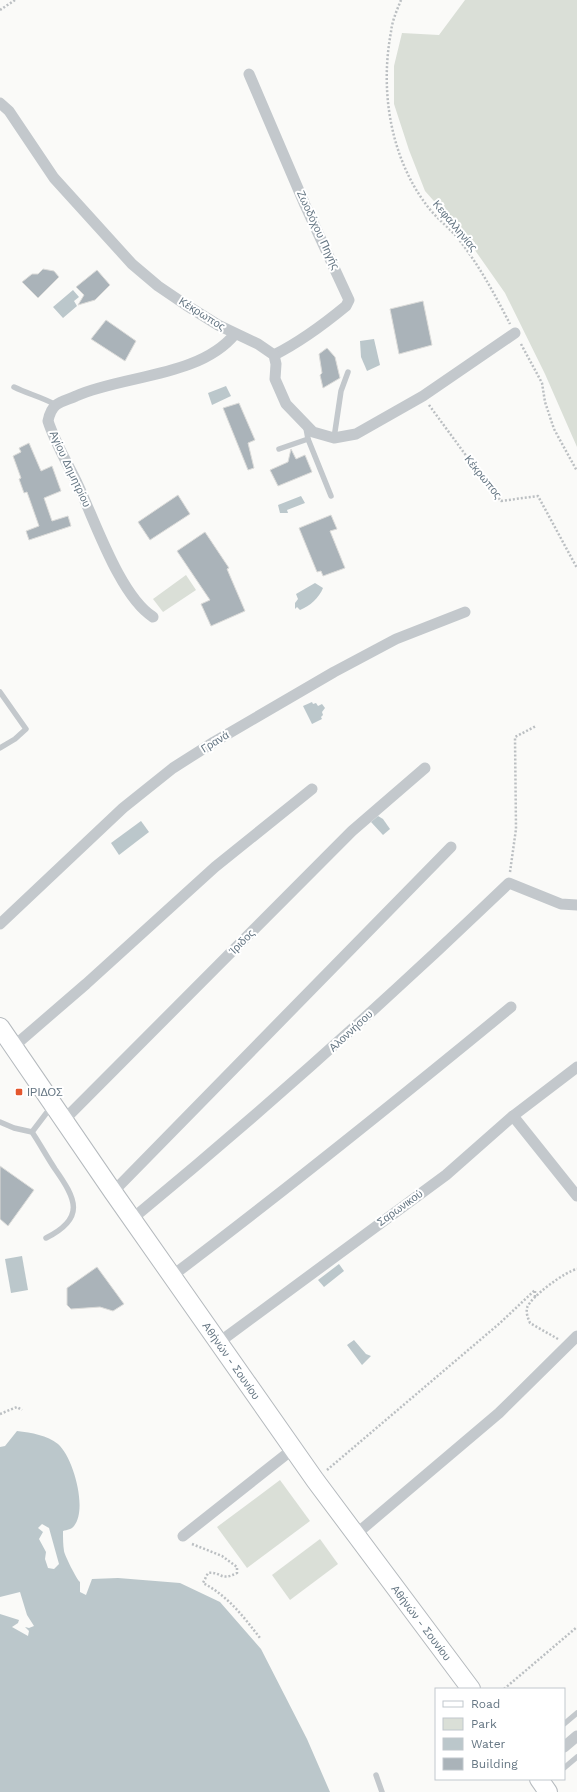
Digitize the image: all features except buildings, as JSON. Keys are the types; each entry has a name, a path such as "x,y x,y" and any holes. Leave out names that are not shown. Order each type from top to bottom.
{"main road":[{"name":"Αθήνών - Σουνίου","path":"4,1035 112,1192 315,1480 470,1688"}],"street":[{"name":"Ζωοδόχου Πηγής","path":"249,74 349,300 346,306 312,333 274,356"},
{"name":"Κέκρωπος","path":"0,103 8,111 54,178 132,264 158,286 218,325 258,344 274,356"},
{"path":"56,405 94,388 197,361 218,351 235,334"},
{"path":"274,356 276,364 275,379 286,404 305,426 313,432 334,438 356,434 423,396 515,334"},
{"name":"Αγίου Δημητρίου","path":"56,405 50,413 48,421 51,432 79,486 117,572 145,612 153,617"},
{"name":"Γρανά","path":"0,924 123,808 173,768 214,742 334,672 396,639 465,612"},
{"name":"Ίριδος","path":"63,1121 352,831 425,768"},
{"path":"4,1035 86,984 215,867 312,789"},
{"path":"112,1192 451,847"},
{"path":"509,883 561,904 577,905"},
{"name":"Αλοννήσου","path":"132,1219 312,1066 509,883"},
{"path":"172,1276 258,1211 511,1007"},
{"name":"Σαρωνικού","path":"218,1343 446,1175 513,1116 577,1067"},
{"path":"513,1116 577,1196"},
{"path":"355,1535 499,1413 577,1336"},
{"path":"183,1536 293,1449"},
{"path":"565,1746 577,1736"}],"lane":[{"path":"334,438 341,391 348,372"},
{"path":"14,387 40,396 56,405"},
{"path":"305,426 308,439 331,496"},
{"path":"279,449 308,439"},
{"path":"0,692 26,729 15,739 0,748"},
{"path":"32,1132 52,1106"},
{"path":"0,1122 14,1128 32,1132 68,1188 74,1202 73,1210 67,1224 63,1229 46,1238"},
{"path":"565,1723 577,1713"},
{"path":"565,1767 577,1757"},
{"path":"376,1775 382,1792"}],"path":[{"path":"0,10 15,0"},
{"name":"Κεφαλληνίας","path":"401,0 391,31 386,72 388,106 399,154 411,182 425,203 455,236 489,282 542,383 545,402 554,429 577,471"},
{"name":"Κέκρωπος","path":"423,396 501,501 538,496 577,568"},
{"path":"509,883 516,829 515,737 536,726"},
{"path":"534,1297 560,1277 577,1269"},
{"path":"315,1480 500,1323 536,1290 534,1297 528,1306 526,1315 530,1323 568,1346"},
{"path":"0,1414 17,1407 22,1410"},
{"path":"183,1536 192,1544 222,1556 238,1567 236,1573 230,1576 223,1577 214,1572 208,1573 203,1583 216,1590 232,1603 260,1638"},
{"path":"505,1688 577,1627"}],"green space":[{"path":"465,0 577,0 577,447 545,374 505,293 465,236 425,191 409,150 394,104 394,66 402,33 439,35"},
{"path":"186,575 196,590 163,612 153,599"},
{"path":"280,1480 310,1521 247,1568 217,1527"},
{"path":"320,1539 338,1564 290,1600 272,1575"}],"water":[{"path":"73,290 79,297 74,301 77,306 63,318 53,307"},
{"path":"374,339 380,365 367,371 361,357 360,341"},
{"path":"226,386 231,396 212,405 208,393"},
{"path":"301,496 305,503 287,510 288,513 280,513 278,505"},
{"path":"315,583 323,588 319,595 307,606 300,610 297,607 295,609 295,603 298,599 296,594"},
{"path":"312,702 313,704 316,703 318,706 322,704 325,708 322,712 322,719 312,724 303,706"},
{"path":"378,816 383,819 390,829 383,835 371,822"},
{"path":"141,821 149,832 119,855 111,843"},
{"path":"22,1256 28,1290 11,1293 5,1259"},
{"path":"339,1264 344,1271 324,1287 318,1280"},
{"path":"354,1340 366,1354 371,1356 362,1365 347,1345"},
{"path":"17,1431 44,1436 58,1444 69,1460 77,1484 80,1508 78,1518 74,1526 71,1529 63,1531 63,1546 68,1562 80,1582 80,1592 86,1595 92,1579 118,1578 180,1583 220,1602 261,1649 307,1739 330,1792 0,1792 0,1614 19,1620 18,1623 12,1627 28,1636 29,1631 25,1627 29,1628 34,1626 27,1615 20,1592 0,1597 0,1447 5,1446","holes":["42,1524 49,1528 59,1564 54,1569 48,1568 45,1559 46,1552 39,1539 43,1532 38,1528"]}],"place":[{"name":"ΙΡΙΔΟΣ","path":"19,1092"}]}
